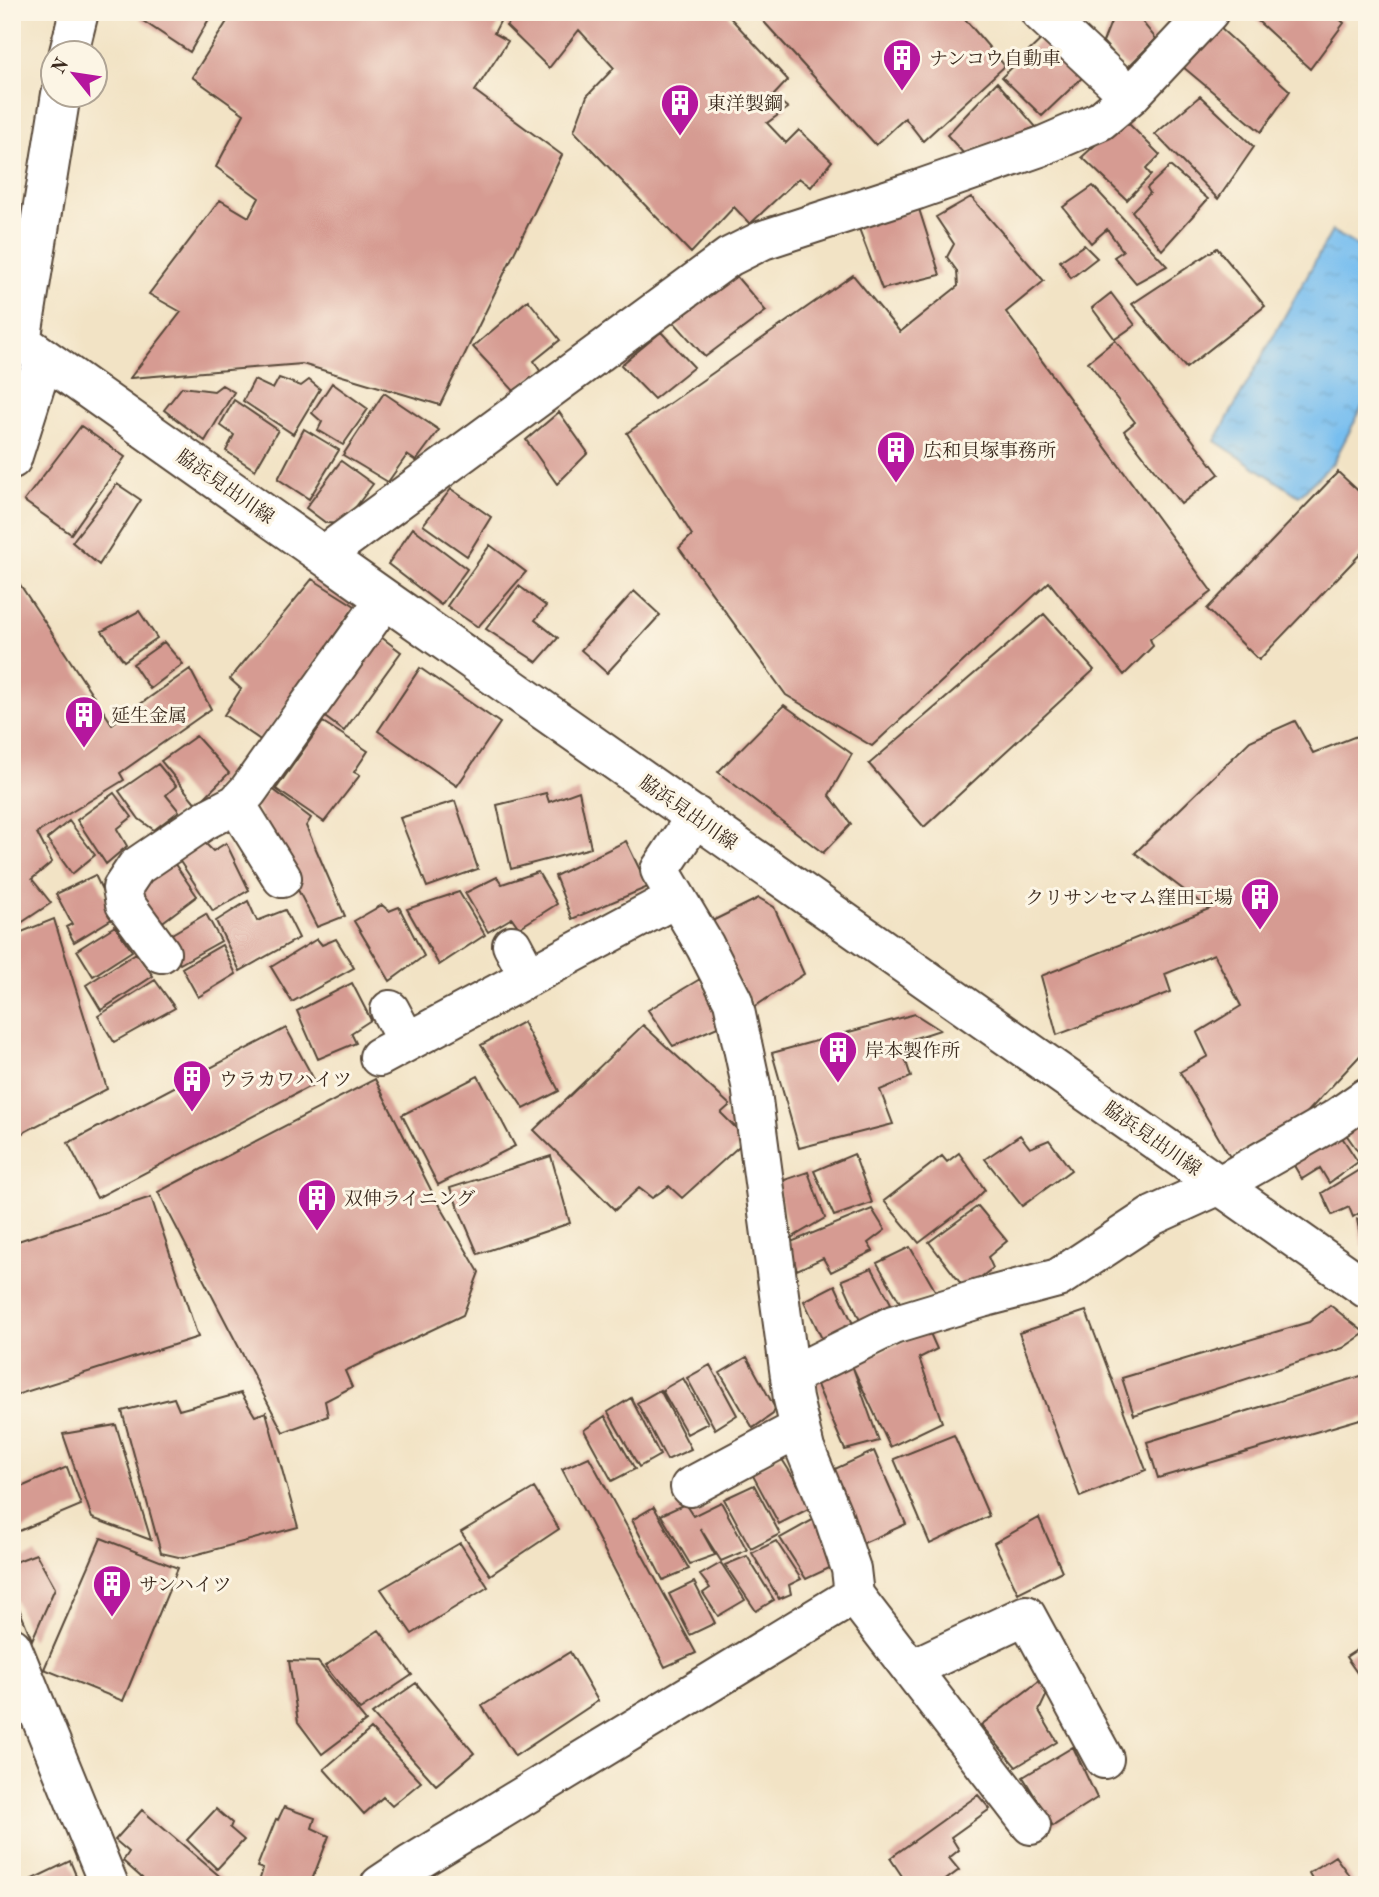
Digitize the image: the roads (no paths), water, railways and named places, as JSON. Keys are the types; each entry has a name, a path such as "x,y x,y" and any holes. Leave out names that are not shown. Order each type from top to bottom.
{"street":[{"path":"72,38 79,12"},
{"path":"1040,12 1130,96"},
{"path":"324,555 729,257 763,240 1040,147 1100,121 1130,96 1209,12"},
{"path":"12,459 59,108"},
{"name":"脇浜見出川線","path":"26,345 1367,1289"},
{"path":"161,953 125,904 122,888 136,867 205,820 236,804 248,791 384,599"},
{"path":"236,804 282,878"},
{"path":"696,816 660,870 705,946 733,1001 751,1085 790,1376 805,1449 851,1569 854,1595 1031,1825"},
{"path":"392,1036 521,961 676,898"},
{"path":"790,1376 893,1325 982,1298 1058,1279 1152,1216 1220,1185 1334,1120 1367,1097"},
{"path":"690,1488 800,1428"},
{"path":"380,1885 854,1595"},
{"path":"911,1669 1026,1615 1104,1759"},
{"path":"12,1647 108,1885"}],"water":[{"path":"1332,231 1367,252 1367,398 1333,463 1299,496 1215,441"}],"place":[{"name":"ナンコウ自動車","path":"902,92"},
{"name":"東洋製鋼","path":"680,137"},
{"name":"広和貝塚事務所","path":"896,484"},
{"name":"延生金属","path":"84,749"},
{"name":"クリサンセマム窪田工場","path":"1260,931"},
{"name":"岸本製作所","path":"838,1084"},
{"name":"ウラカワハイツ","path":"192,1113"},
{"name":"双伸ライニング","path":"317,1232"},
{"name":"サンハイツ","path":"112,1618"}]}
